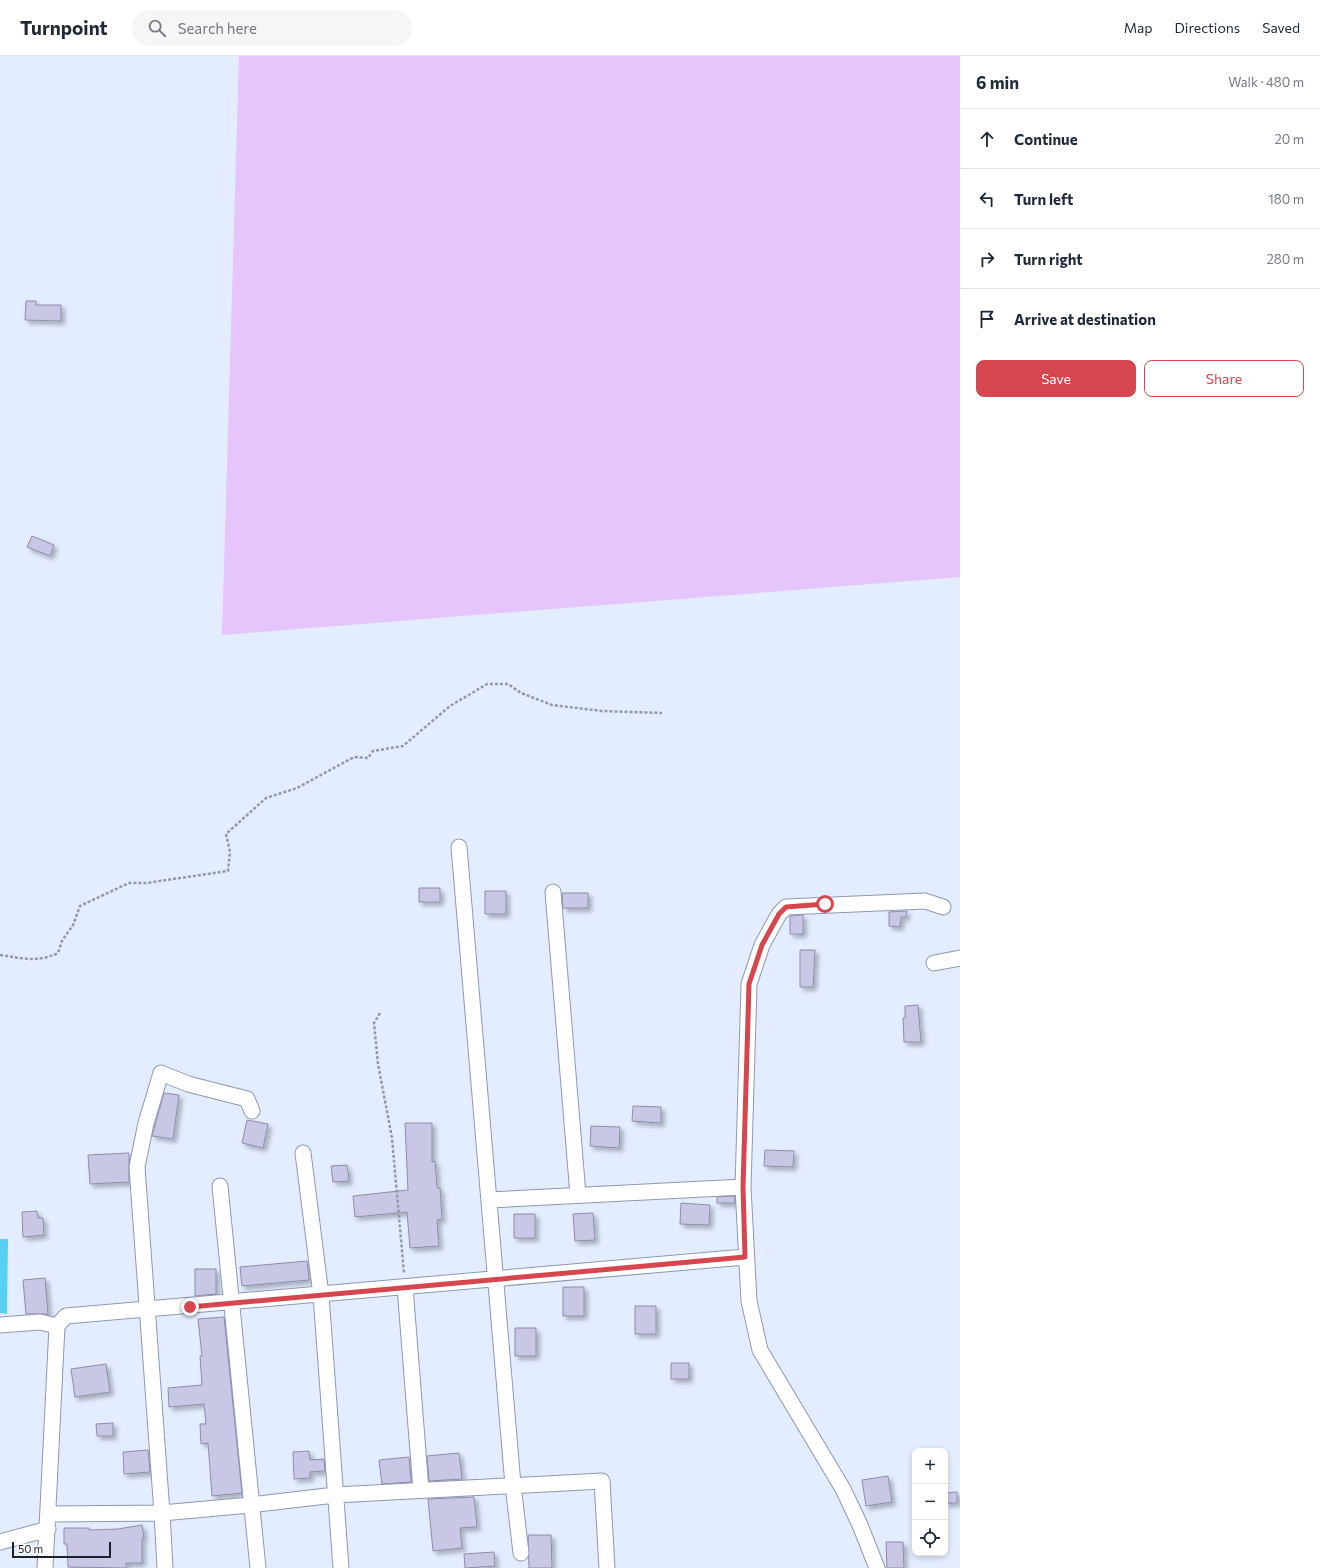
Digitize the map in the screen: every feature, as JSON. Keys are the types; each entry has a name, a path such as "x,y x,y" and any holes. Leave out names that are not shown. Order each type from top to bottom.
{"street":[{"path":"459,847 513,1485 521,1553"},
{"path":"553,892 578,1195"},
{"path":"877,1568 860,1525 843,1489 760,1350 749,1301 745,1257 743,1187 749,984 762,945 779,914 786,907 794,905 924,901 942,907"},
{"path":"934,963 960,958"},
{"path":"165,1568 137,1167 146,1123 161,1073 188,1084 247,1100 252,1111"},
{"path":"303,1153 321,1295 341,1568"},
{"path":"220,1186 250,1505 258,1568"},
{"path":"489,1200 743,1187"},
{"path":"45,1568 57,1326 66,1316 232,1303 745,1257"},
{"path":"405,1287 421,1490"},
{"path":"0,1325 40,1322 57,1326"},
{"path":"0,1542 48,1521 162,1513 335,1495 602,1481 607,1568"}],"path":[{"path":"0,955 24,959 46,959 58,953 62,941 74,925 80,906 129,883 146,883 228,871 230,852 226,834 266,798 297,788 354,756 368,758 373,751 403,746 450,706 487,684 508,684 521,693 552,705 602,711 662,713"},
{"path":"380,1013 374,1023 378,1064 392,1138 405,1287"}],"shaded area":[{"path":"239,56 960,56 960,577 222,635"}],"water":[{"path":"0,1239 8,1239 7,1314 0,1313"}],"building":[{"path":"26,301 36,301 36,305 61,305 61,321 25,320"},
{"path":"32,536 54,545 50,556 27,547"},
{"path":"419,888 440,888 440,902 419,902"},
{"path":"485,891 506,891 506,914 485,914"},
{"path":"562,893 588,893 588,908 563,908"},
{"path":"907,911 906,917 901,917 900,927 889,926 889,912"},
{"path":"803,915 803,934 790,934 790,916"},
{"path":"800,950 815,950 813,987 800,987"},
{"path":"918,1005 921,1042 904,1042 903,1018 905,1018 905,1006"},
{"path":"164,1093 179,1095 173,1139 152,1136"},
{"path":"633,1106 661,1107 661,1123 632,1121"},
{"path":"247,1120 268,1124 263,1148 242,1143"},
{"path":"405,1123 432,1123 432,1162 435,1161 437,1188 440,1188 442,1219 437,1220 439,1246 410,1248 407,1212 355,1217 353,1196 408,1190"},
{"path":"591,1126 620,1127 619,1148 590,1146"},
{"path":"765,1150 794,1151 793,1167 764,1166"},
{"path":"129,1153 129,1182 90,1184 88,1155"},
{"path":"347,1165 349,1181 333,1182 331,1166"},
{"path":"734,1196 735,1203 717,1203 717,1197"},
{"path":"681,1203 710,1205 709,1225 680,1224"},
{"path":"37,1211 38,1218 43,1218 44,1235 23,1237 22,1212"},
{"path":"593,1213 595,1240 575,1241 573,1214"},
{"path":"514,1214 535,1214 535,1238 514,1238"},
{"path":"307,1261 309,1280 242,1286 240,1267"},
{"path":"195,1269 216,1269 216,1294 195,1296"},
{"path":"45,1278 48,1314 26,1314 23,1280"},
{"path":"563,1287 584,1287 584,1316 563,1316"},
{"path":"635,1306 656,1306 656,1334 635,1334"},
{"path":"224,1317 242,1493 212,1496 208,1443 201,1444 200,1424 206,1424 204,1404 169,1407 168,1388 202,1385 200,1356 202,1356 198,1319"},
{"path":"515,1328 536,1328 536,1356 515,1356"},
{"path":"671,1363 689,1363 689,1379 671,1379"},
{"path":"106,1364 110,1392 75,1397 71,1369"},
{"path":"113,1423 113,1436 97,1436 96,1424"},
{"path":"148,1450 150,1472 124,1474 123,1452"},
{"path":"309,1451 310,1460 324,1459 325,1471 310,1472 310,1478 294,1479 293,1452"},
{"path":"459,1453 462,1479 429,1481 427,1456"},
{"path":"409,1457 411,1482 382,1484 379,1460"},
{"path":"888,1476 892,1502 866,1506 862,1480"},
{"path":"957,1492 957,1503 948,1503 948,1493"},
{"path":"474,1497 477,1527 460,1528 462,1548 433,1551 428,1499"},
{"path":"142,1525 144,1537 142,1538 142,1563 126,1563 126,1568 68,1567 67,1544 64,1544 64,1528 89,1528 89,1530 118,1529"},
{"path":"528,1535 551,1535 552,1568 529,1568"},
{"path":"886,1542 903,1542 904,1568 887,1568"},
{"path":"494,1552 495,1566 465,1568 464,1554"}],"route":[{"path":"190,1307 745,1257 743,1187 749,984 753,976 762,945 774,926 779,914 786,907 794,905 825,904"}]}
